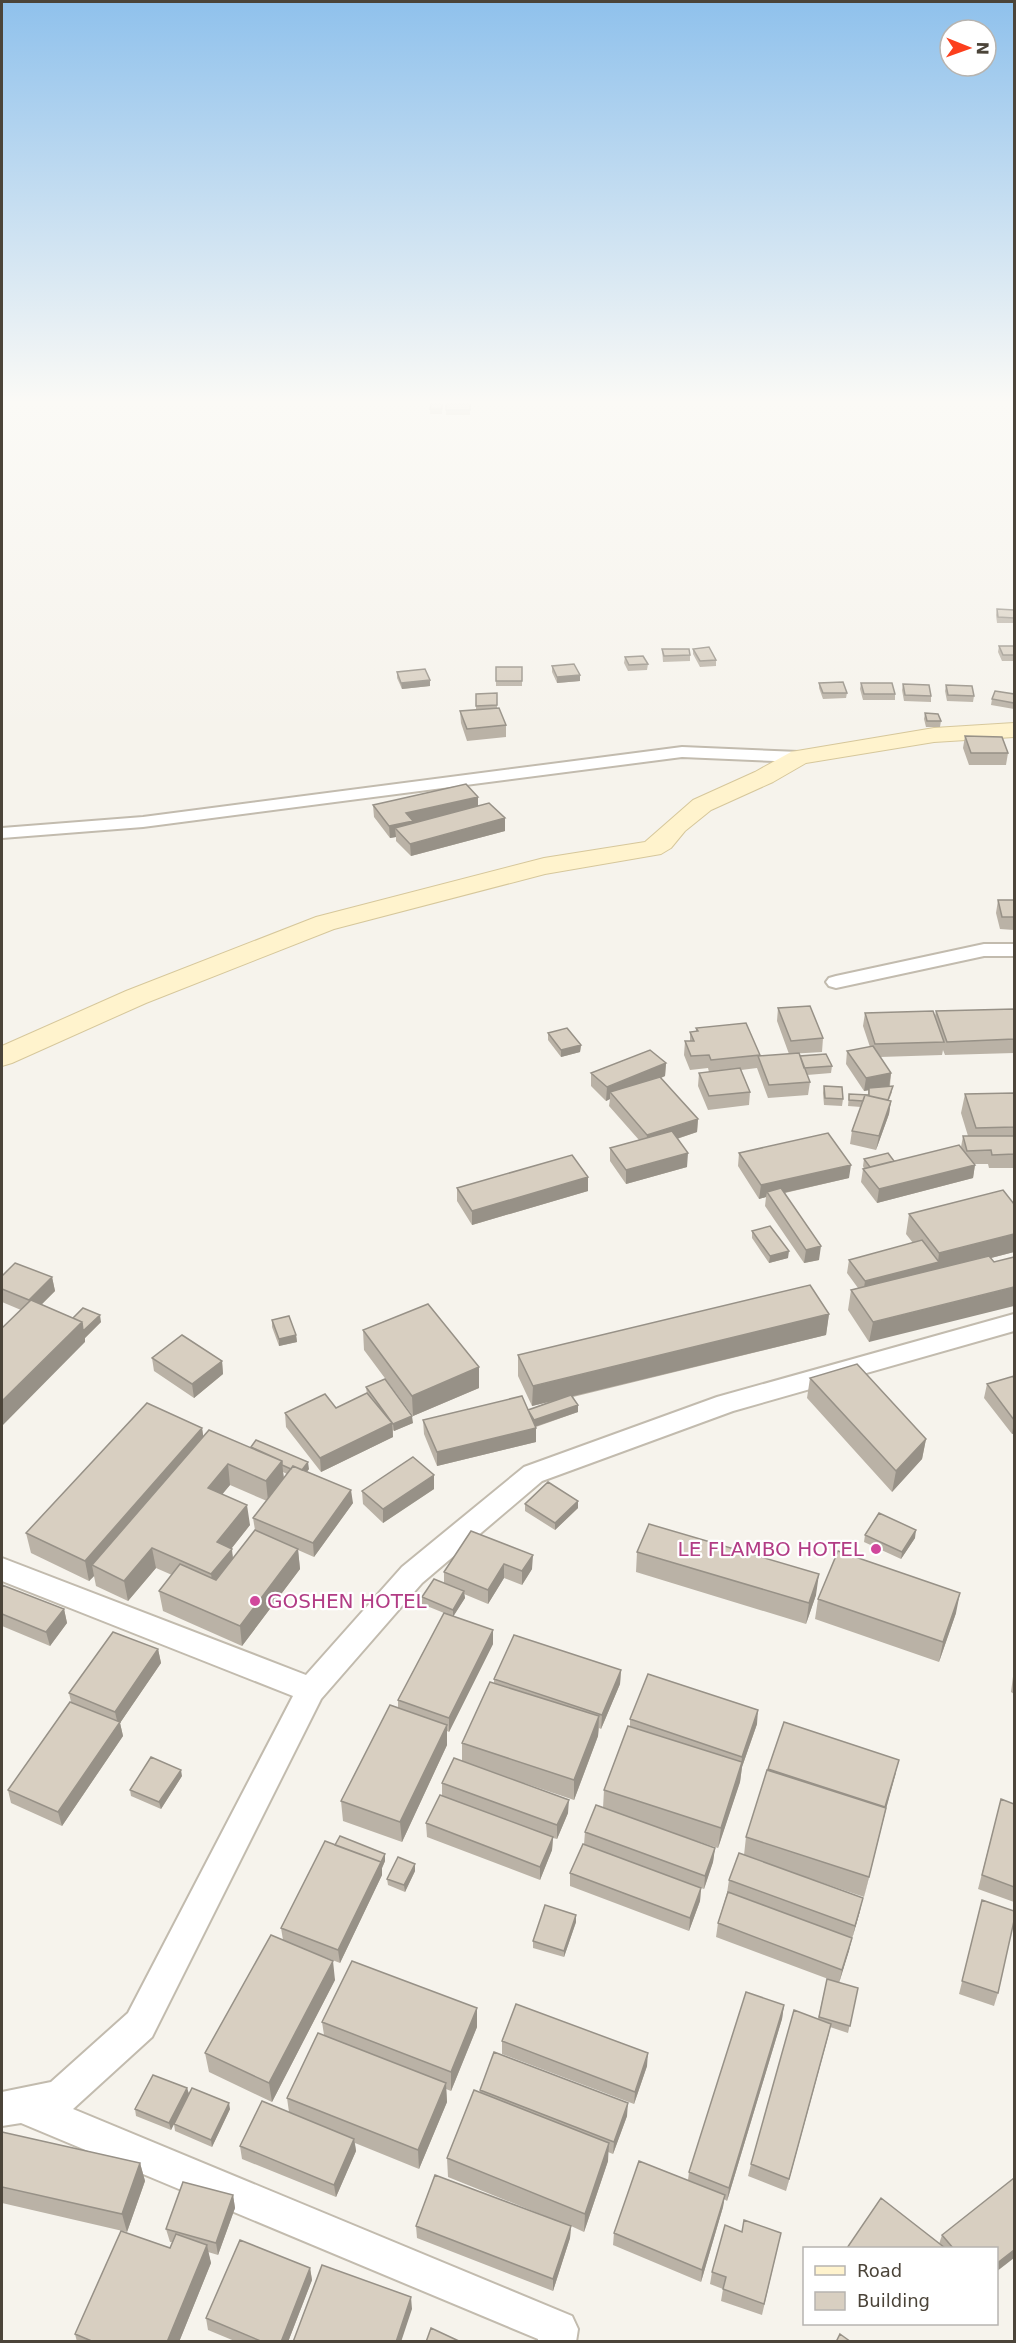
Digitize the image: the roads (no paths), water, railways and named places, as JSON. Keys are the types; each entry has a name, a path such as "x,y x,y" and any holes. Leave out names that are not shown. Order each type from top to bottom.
{"street":[{"path":"2,834 143,822 682,752 799,756 934,735 1014,730"},
{"path":"2,1057 155,989 325,923 544,866 652,849 662,843 676,826 702,805 764,777 799,756"},
{"path":"836,982 984,950 1014,950"},
{"path":"11,2107 59,2098 140,2025 311,1690 412,1575 533,1474 726,1404 1014,1323"},
{"path":"2,1569 311,1690"},
{"path":"11,2107 559,2329 557,2342"}],"place":[{"name":"LE FLAMBO HOTEL","path":"876,1549"},
{"name":"GOSHEN HOTEL","path":"255,1601"}]}
